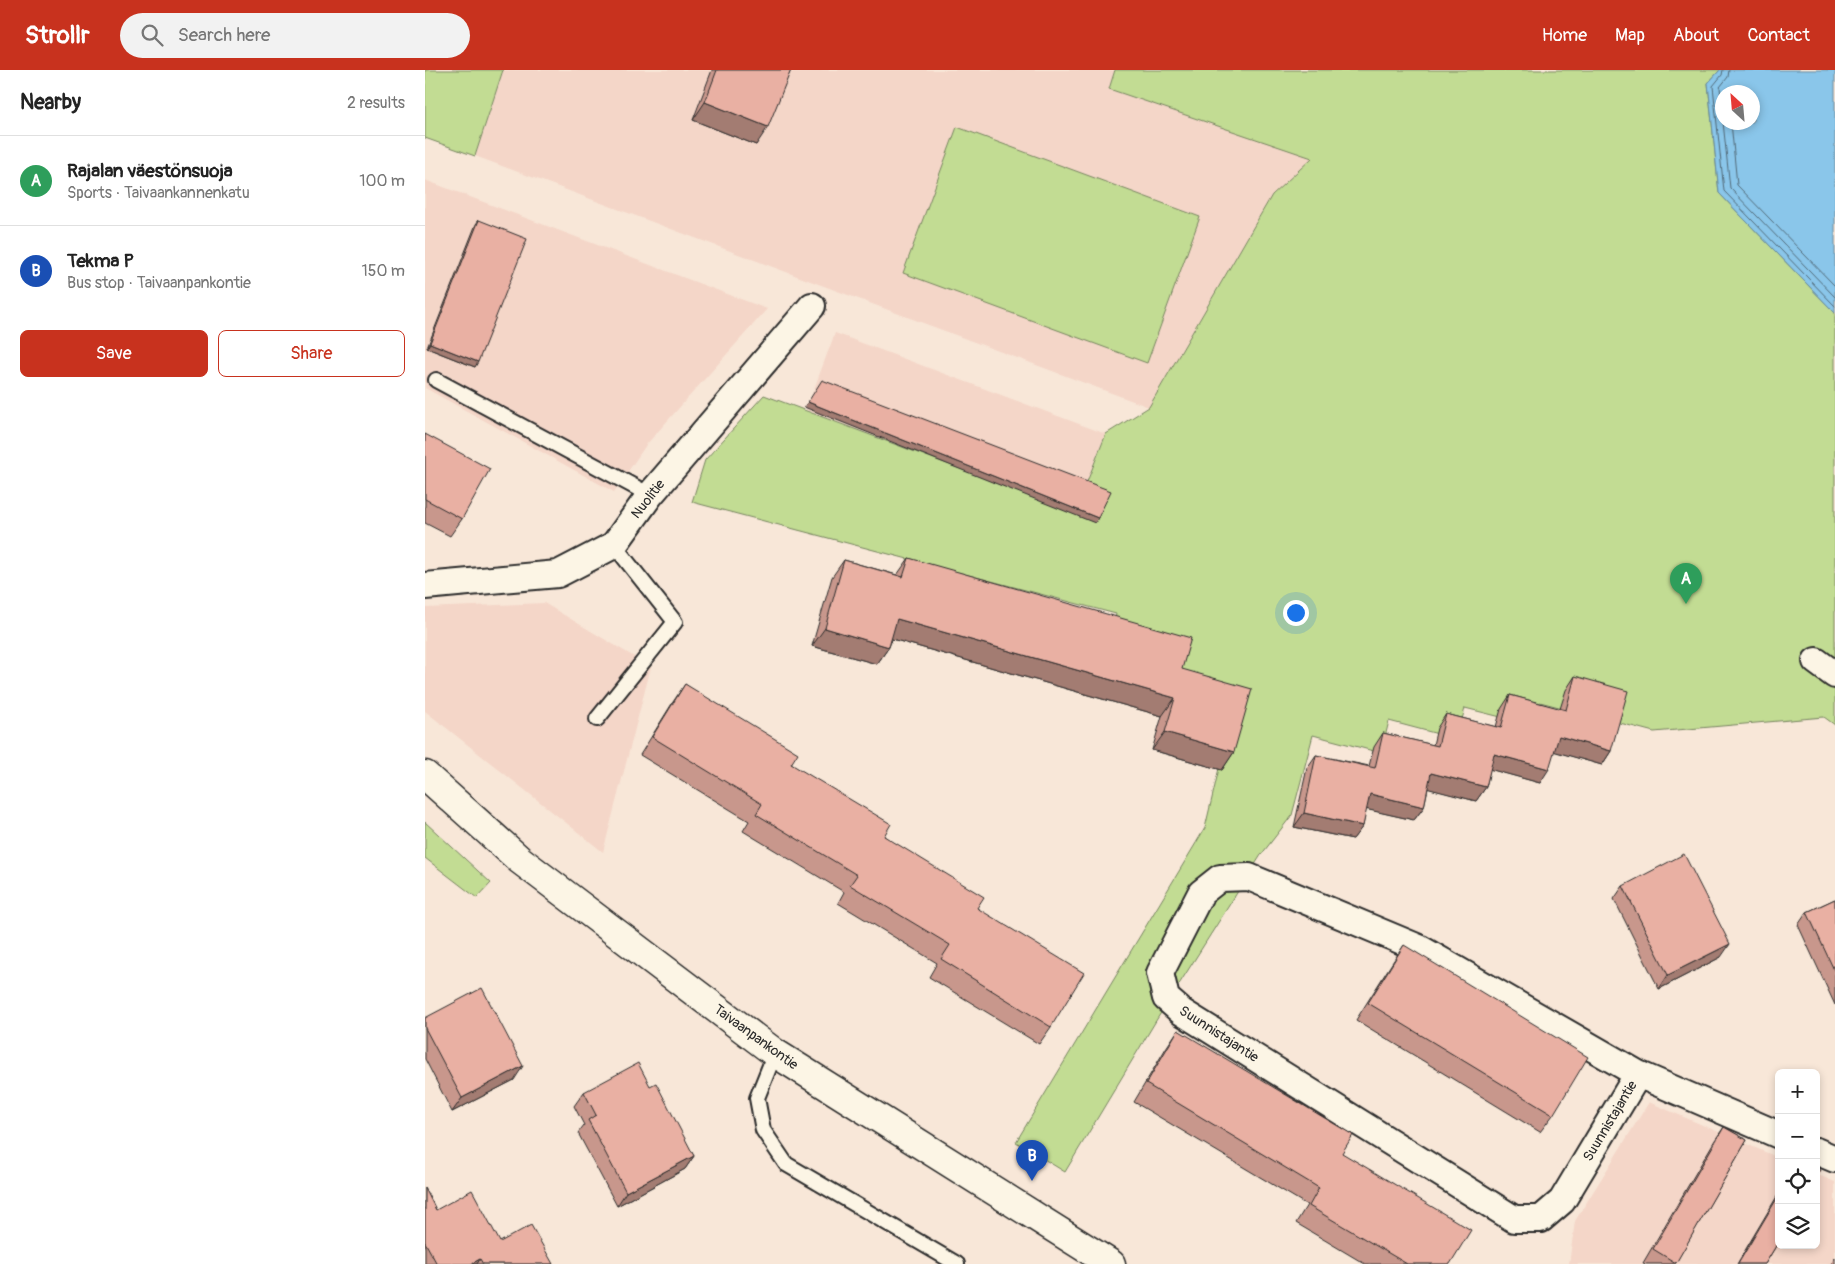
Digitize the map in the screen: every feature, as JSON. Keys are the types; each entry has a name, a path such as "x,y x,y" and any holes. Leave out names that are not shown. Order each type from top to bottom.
{"street":[{"name":"Nuolitie","path":"425,586 558,574 614,545 651,495 812,306"},
{"name":"Taivaanpankontie","path":"425,775 520,860 775,1053 1111,1264"},
{"name":"Suunnistajantie","path":"1638,1074 1562,1201 1541,1219 1514,1219 1182,1012 1166,998 1160,973 1201,893 1220,878 1249,877 1419,948 1638,1074 1775,1133"},
{"path":"1820,1153 1835,1160"}],"lane":[{"path":"436,380 651,495"},
{"path":"597,718 675,622 614,545"},
{"path":"775,1053 757,1098 763,1130 786,1164 957,1264"}],"shaded area":[{"path":"503,70 1115,70 1109,89 1313,158 1272,195 1149,407 475,156"},
{"path":"425,180 767,309 646,445 614,492 425,388"},
{"path":"835,333 1106,434 1075,512 806,410"},
{"path":"544,603 651,667 603,852 425,711 425,608"},
{"path":"1649,1102 1775,1156 1775,1249 1820,1249 1820,1176 1835,1182 1835,1264 1569,1264 1575,1221"}],"green space":[{"path":"425,70 503,70 475,156 425,138"},
{"path":"1115,70 1720,70 1708,83 1719,193 1835,313 1835,725 1824,717 1654,732 1540,702 1533,725 1465,708 1457,739 1389,721 1381,753 1313,735 1292,815 1261,855 1157,1019 1065,1172 1016,1142 1205,828 1232,713 1109,646 1116,614 692,502 705,460 764,395 1075,512 1106,434 1149,407 1272,195 1312,158 1109,89"},
{"path":"957,127 1200,217 1147,363 903,273"},
{"path":"425,822 491,883 477,898 425,858"}],"water":[{"path":"1720,70 1835,70 1835,313 1719,193 1708,83"}],"building":[{"path":"717,70 791,70 768,127 705,102"},
{"path":"479,220 527,239 478,362 430,343"},
{"path":"822,380 1111,491 1098,518 808,402"},
{"path":"425,434 490,469 462,519 425,499"},
{"path":"909,558 1191,638 1182,669 1252,689 1234,752 1165,732 1175,698 897,619 889,647 825,628 844,560 903,577"},
{"path":"1575,676 1628,691 1611,751 1559,736 1549,769 1494,754 1486,787 1431,773 1424,807 1370,794 1363,826 1304,813 1316,755 1375,768 1383,733 1438,746 1446,714 1501,728 1510,695 1566,710"},
{"path":"685,684 798,753 791,764 891,824 884,836 984,897 977,908 1084,973 1051,1027 941,959 950,945 850,885 857,875 756,814 762,804 652,737"},
{"path":"1684,854 1730,944 1668,975 1623,886"},
{"path":"1835,899 1835,972 1807,912"},
{"path":"1404,945 1588,1057 1553,1115 1368,1003"},
{"path":"482,988 523,1066 462,1098 425,1028 425,1018"},
{"path":"1178,1030 1353,1135 1342,1153 1471,1230 1450,1264 1407,1264 1309,1206 1319,1188 1146,1084"},
{"path":"638,1063 650,1086 656,1083 694,1156 626,1192 588,1120 596,1115 584,1092"},
{"path":"1724,1127 1747,1140 1676,1263 1653,1249"},
{"path":"425,1188 436,1210 472,1190 500,1242 531,1225 553,1264 483,1264 480,1259 471,1264 437,1264 425,1242"},
{"path":"1775,1202 1775,1248 1765,1264 1738,1264"}],"place":[{"name":"Rajalan väestönsuoja","path":"1686,604"},
{"name":"Tekma P","path":"1032,1181"}]}
